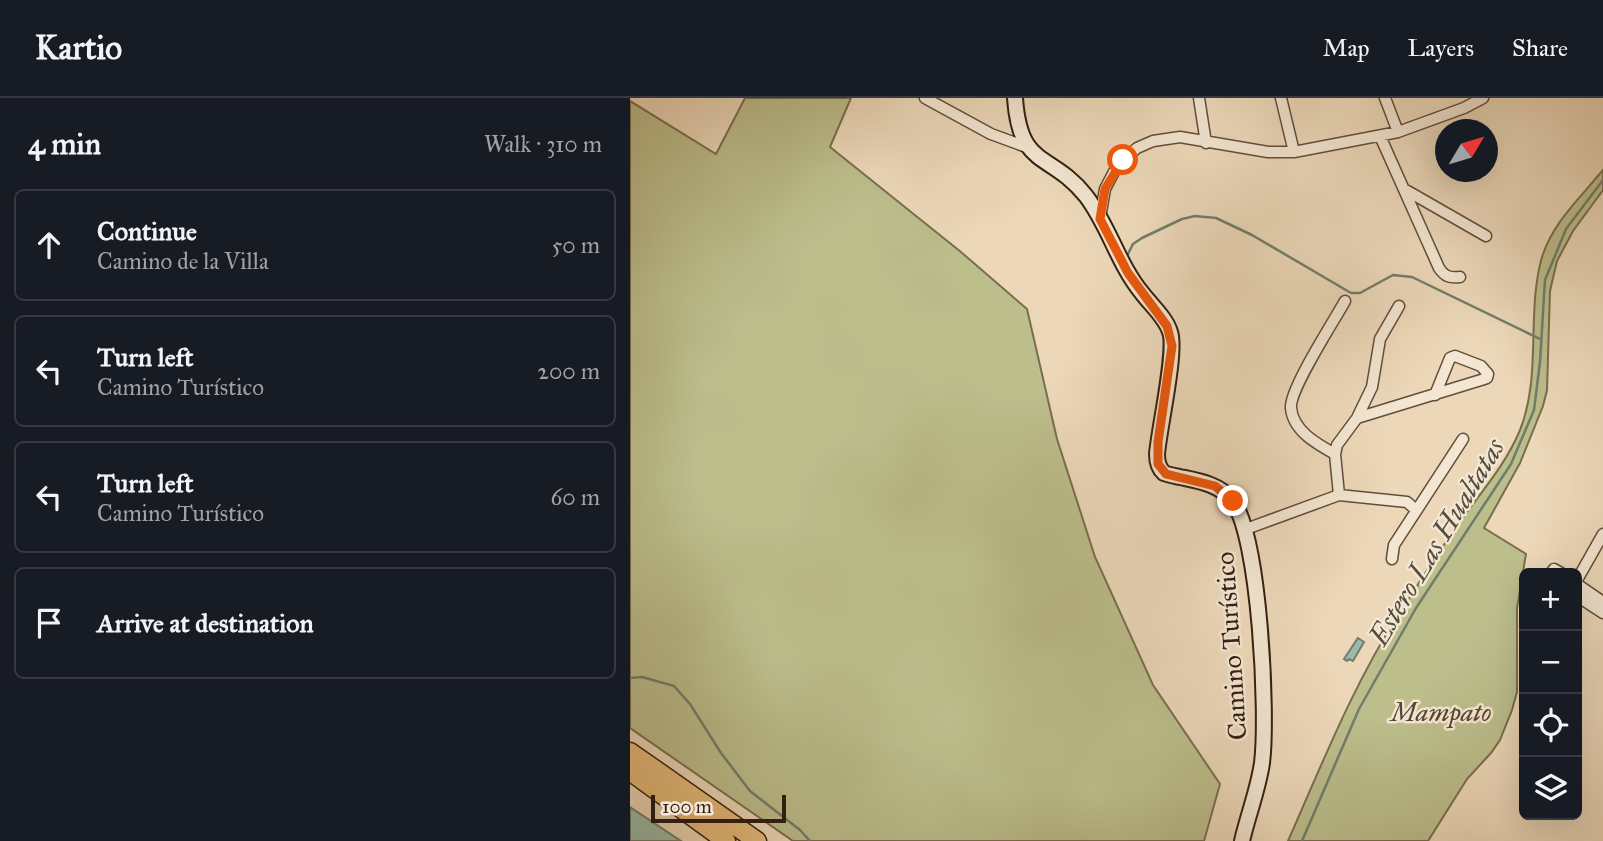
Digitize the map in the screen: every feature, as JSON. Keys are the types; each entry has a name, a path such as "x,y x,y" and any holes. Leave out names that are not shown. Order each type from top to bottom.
{"highway":[{"path":"630,752 757,841"},
{"path":"630,771 726,841"}],"main road":[{"path":"1015,98 1019,128 1028,148"},
{"name":"Camino Turístico","path":"1028,148 1096,200 1100,219 1128,273 1171,332 1172,346 1157,454 1159,467 1166,474 1205,482 1223,492 1237,508 1245,529 1255,591 1264,713 1261,769 1242,841"},
{"path":"1236,841 1247,819"}],"street":[{"name":"Camino Turístico","path":"925,98 991,134 1028,148"},
{"path":"1199,98 1206,143"},
{"path":"1281,98 1294,152"},
{"path":"1385,98 1398,132"},
{"path":"1096,200 1117,166 1137,148 1153,141 1171,137 1189,138 1268,152 1294,152 1398,132 1464,108 1483,98"},
{"path":"1380,136 1439,268 1443,275 1460,277"},
{"path":"1404,189 1486,236"},
{"path":"1335,454 1302,431 1295,421 1291,407 1305,373 1345,301"},
{"path":"1339,495 1335,454 1337,445 1357,418 1372,387 1380,339 1399,306"},
{"path":"1357,418 1435,396 1487,378 1488,374 1485,369 1468,361 1455,356 1450,358 1435,396"},
{"path":"1392,559 1394,545 1463,439"},
{"name":"Camino Turístico","path":"1245,529 1339,495 1407,502 1416,510"},
{"path":"1582,573 1603,534"},
{"path":"1582,586 1603,602"},
{"path":"1582,599 1603,613"}],"green space":[{"path":"745,98 851,98 830,147 961,252 1027,309 1057,439 1095,557 1153,685 1220,784 1204,841 793,841 630,728 630,101 716,154"},
{"name":"Mampato","path":"1603,170 1603,190 1573,231 1557,261 1550,291 1547,390 1543,406 1520,463 1484,528 1526,554 1524,568 1519,568 1517,692 1500,740 1467,779 1428,841 1288,841 1340,724 1383,639 1444,545 1492,478 1520,430 1530,388 1537,278 1542,257 1553,232"}],"shaded area":[{"path":"1358,638 1364,642 1353,661 1347,661 1344,659"},
{"path":"630,807 681,841 630,841"}],"waterway":[{"name":"Estero Las Hualtatas","path":"1302,841 1359,709 1416,608 1511,464 1534,410 1545,280 1566,229 1603,180"},
{"path":"1128,254 1133,244 1142,238 1182,219 1195,216 1216,218 1252,235 1351,293 1360,293 1393,275 1412,277 1540,339"},
{"path":"630,678 642,677 674,686 690,704 721,753 750,791 810,841"}],"route":[{"path":"1123,160 1105,189 1100,219 1139,291 1171,332 1172,346 1158,442 1158,464 1166,474 1215,486 1233,501"}]}
